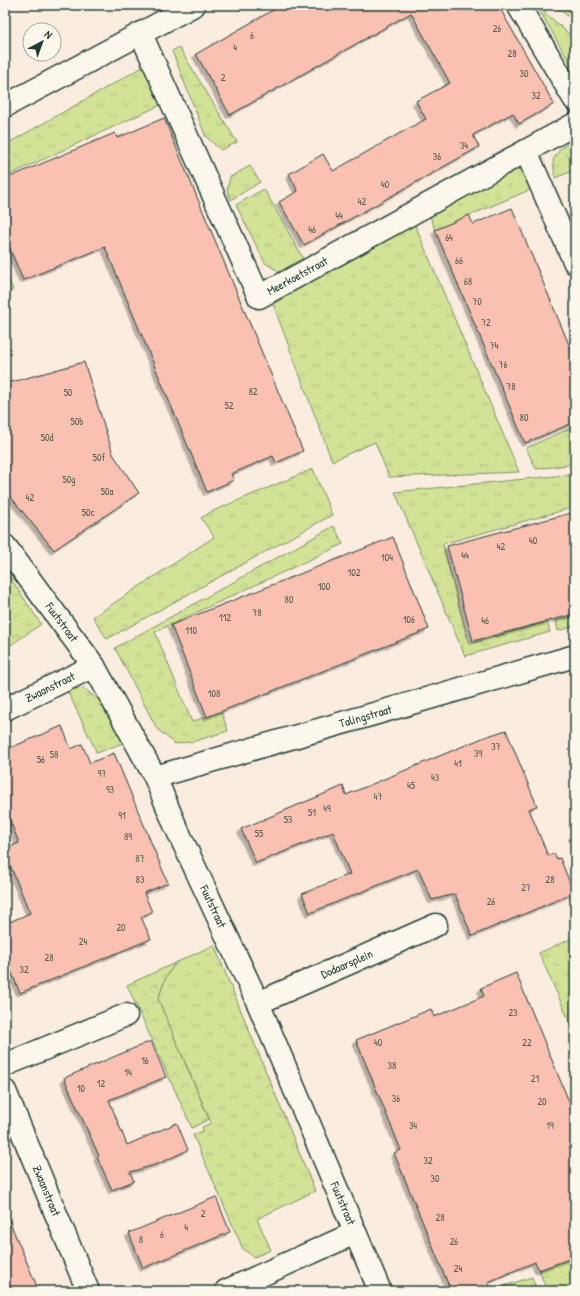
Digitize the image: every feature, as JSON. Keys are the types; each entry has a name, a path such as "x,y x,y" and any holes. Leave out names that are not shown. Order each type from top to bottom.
{"street":[{"path":"5,106 194,5"},
{"path":"518,5 575,100"},
{"name":"Meerkoetstraat","path":"141,34 259,297 575,124"},
{"path":"526,151 575,263"},
{"name":"Fuutstraat","path":"5,546 94,666 155,777 258,1003 380,1291"},
{"name":"Talingstraat","path":"155,777 575,656"},
{"name":"Zwaanstraat","path":"5,709 94,666"},
{"name":"Dodaarsplein","path":"258,1003 436,925"},
{"path":"5,1065 126,1015"},
{"name":"Zwaanstraat","path":"5,1090 88,1291"},
{"path":"226,1291 355,1233"}],"green space":[{"path":"554,5 575,5 575,22"},
{"path":"537,6 575,39 575,72"},
{"path":"179,47 237,142 221,150 206,137 172,51"},
{"path":"148,64 167,102 5,177 5,145"},
{"path":"575,139 575,170 555,178 553,160 560,149"},
{"path":"519,161 532,189 435,230 428,211"},
{"path":"250,166 260,182 231,200 227,190 230,177"},
{"path":"264,189 303,258 280,272 265,263 236,205"},
{"path":"413,220 519,472 389,477 375,442 332,461 273,304"},
{"path":"5,271 13,290 5,296"},
{"path":"575,426 575,464 536,469 526,448"},
{"path":"313,469 332,515 107,639 93,617 214,537 201,518 213,511"},
{"path":"575,474 575,507 443,544 469,644 547,622 550,632 465,656 395,492"},
{"path":"334,526 343,544 155,632 192,722 221,711 228,731 195,741 175,744 157,729 115,648"},
{"path":"5,570 41,624 5,649"},
{"path":"575,616 575,626 558,631 556,621"},
{"path":"83,688 103,703 125,742 97,753 67,690"},
{"path":"575,937 575,1034 539,953"},
{"path":"214,945 315,1191 257,1219 271,1250 254,1257 243,1249 193,1135 203,1131 202,1127 211,1123 158,999 166,977 175,963"},
{"path":"175,963 166,977 158,999 209,1119 192,1128 127,985"},
{"path":"575,1256 575,1291 547,1291 539,1270"},
{"path":"532,1277 537,1291 489,1291"}],"building":[{"path":"282,5 498,5 554,104 519,124 513,113 473,135 479,147 304,245 279,202 298,191 289,174 323,154 333,171 426,119 416,101 450,83 411,13 230,115 196,54"},
{"path":"164,118 303,451 276,463 273,456 231,474 234,480 207,492 105,247 23,280 5,237 5,179 115,133 117,138"},
{"path":"512,208 575,359 575,422 525,443 435,230 469,215 473,224"},
{"path":"84,362 113,454 139,493 54,550 5,490 5,384"},
{"path":"575,512 575,614 473,641 447,546"},
{"path":"393,537 429,629 207,717 171,625"},
{"path":"62,726 71,749 82,744 90,763 114,753 168,883 144,893 152,912 141,917 151,939 20,993 11,971 5,973 5,924 30,913 5,853 5,849 19,843 5,808 5,750"},
{"path":"506,730 537,806 529,809 548,856 554,853 557,859 560,858 574,893 472,936 455,894 432,900 418,869 310,913 302,894 350,874 333,832 256,863 241,829 343,786 346,795 485,737"},
{"path":"516,973 575,1116 575,1257 539,1270 535,1262 488,1282 492,1291 451,1291 394,1153 401,1150 356,1040 431,1009 434,1017 484,996 481,988"},
{"path":"151,1041 166,1077 109,1100 127,1145 177,1123 188,1150 158,1164 130,1172 134,1181 112,1190 97,1157 99,1156 64,1078"},
{"path":"216,1197 230,1232 143,1268 129,1233"},
{"path":"5,1211 39,1291 5,1291"}]}
